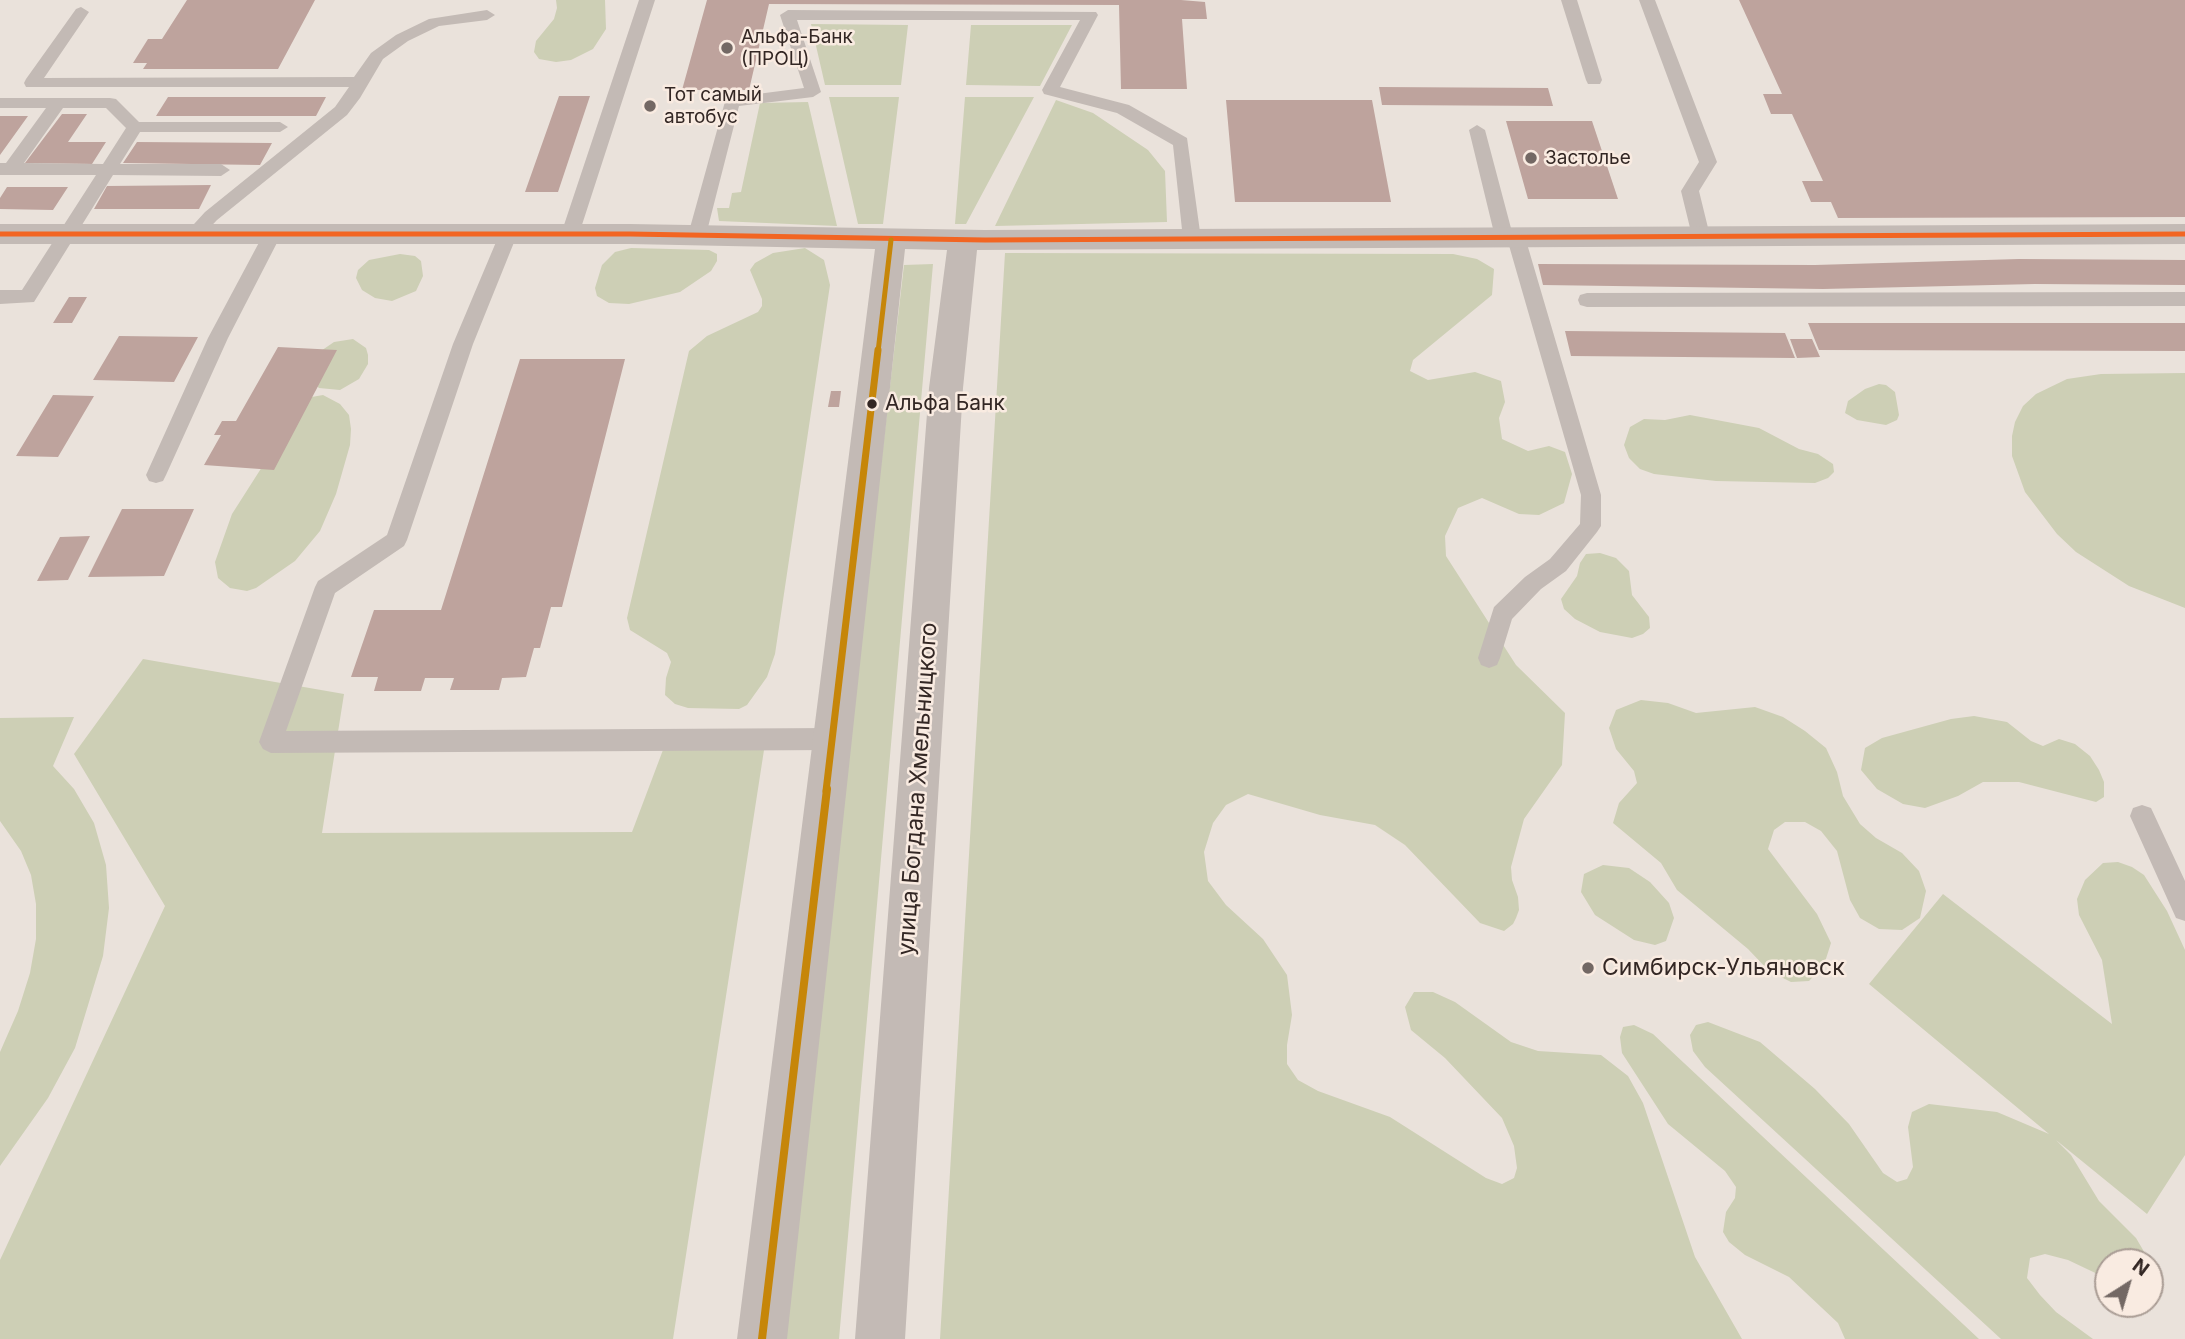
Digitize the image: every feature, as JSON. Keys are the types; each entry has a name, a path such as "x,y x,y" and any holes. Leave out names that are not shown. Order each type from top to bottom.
{"street":[{"path":"0,234 570,234 963,240 2185,234"},
{"path":"762,1339 891,240"},
{"name":"улица Богдана Хмельницкого","path":"880,1339 946,388 963,240"}],"lane":[{"path":"570,234 646,0"},
{"path":"1569,0 1594,79"},
{"path":"1647,0 1708,162 1690,191 1701,236"},
{"path":"81,12 32,83 359,82"},
{"path":"193,235 211,215 341,111 352,98 377,55 402,38 435,22 487,15"},
{"path":"697,235 732,102 813,92 788,15 1090,15 1050,90 1123,109 1181,142 1192,239"},
{"path":"0,103 110,103 135,127 280,127"},
{"path":"6,169 58,103"},
{"path":"0,297 27,297 135,127"},
{"path":"1477,130 1591,495 1590,526 1558,565 1533,583 1502,614 1489,658"},
{"path":"6,169 221,170"},
{"path":"156,475 218,338 272,235"},
{"path":"508,235 463,344 396,540 326,587 271,742 833,739"},
{"path":"1587,300 2185,299"},
{"path":"2142,816 2185,909"}],"green space":[{"path":"556,0 605,0 606,29 593,49 571,60 556,62 539,59 534,52 536,41 554,19"},
{"path":"811,24 908,25 901,85 825,85"},
{"path":"971,25 1072,25 1040,86 966,85"},
{"path":"829,97 899,97 883,224 858,224"},
{"path":"965,97 1034,97 966,224 955,224"},
{"path":"1056,100 1093,113 1148,150 1165,171 1167,222 995,226"},
{"path":"808,102 837,226 719,221 717,208 729,208 732,193 741,192 760,103"},
{"path":"631,248 709,250 717,254 717,261 711,271 680,292 629,304 609,303 597,296 595,288 602,265 615,252"},
{"path":"805,248 824,260 830,285 775,654 767,677 747,705 739,709 688,708 675,704 665,695 671,662 667,653 630,630 627,618 689,351 707,336 758,312 762,299 750,270 755,263 773,253"},
{"path":"1005,253 1453,254 1477,259 1494,269 1492,295 1413,360 1410,371 1428,380 1475,372 1501,381 1505,402 1499,418 1502,439 1528,451 1549,446 1565,452 1572,474 1564,503 1539,515 1519,514 1482,498 1458,508 1445,536 1446,556 1516,665 1565,713 1562,765 1524,819 1511,867 1518,897 1519,910 1516,918 1504,931 1480,923 1405,845 1375,825 1320,815 1248,794 1226,805 1213,823 1204,852 1208,881 1226,905 1263,939 1287,975 1292,1015 1287,1064 1298,1080 1318,1091 1390,1117 1486,1178 1502,1184 1514,1178 1517,1168 1514,1146 1502,1118 1445,1058 1411,1030 1405,1007 1414,992 1433,992 1455,1002 1511,1042 1538,1051 1601,1055 1628,1076 1643,1103 1695,1257 1742,1339 940,1339"},
{"path":"400,254 415,256 421,261 423,276 416,291 392,301 375,298 362,290 356,278 358,270 369,260"},
{"path":"933,264 839,1339 780,1339 904,265"},
{"path":"353,339 366,348 368,355 368,364 359,379 340,390 319,388 314,383 315,355 334,342"},
{"path":"2185,373 2185,608 2129,586 2076,552 2057,534 2025,492 2012,456 2012,436 2023,406 2036,394 2067,379 2101,374"},
{"path":"1879,384 1886,385 1895,392 1899,415 1897,420 1886,425 1857,420 1845,413 1848,401 1865,389"},
{"path":"323,395 340,404 349,415 351,429 350,445 336,494 320,531 295,561 256,588 247,591 230,588 218,578 215,562 232,514 306,398"},
{"path":"1690,415 1759,428 1799,449 1818,454 1833,464 1834,472 1828,478 1815,483 1716,481 1654,474 1640,469 1629,458 1624,445 1630,427 1644,419 1665,420"},
{"path":"1600,553 1616,558 1629,571 1632,595 1649,617 1650,628 1643,634 1632,638 1600,632 1575,619 1564,609 1561,599 1577,576 1580,563 1586,554"},
{"path":"143,659 344,694 322,833 632,832 666,742 764,750 673,1339 0,1339 0,1260 165,906 74,754"},
{"path":"1641,700 1668,703 1696,713 1755,707 1783,717 1805,731 1826,748 1837,772 1843,796 1860,824 1876,838 1902,853 1919,871 1926,891 1920,918 1902,930 1879,929 1860,918 1850,900 1837,851 1821,831 1805,822 1785,822 1774,830 1768,849 1817,914 1831,943 1824,965 1809,981 1791,982 1769,971 1748,949 1677,890 1661,863 1613,823 1619,803 1637,783 1634,771 1616,749 1609,728 1616,710"},
{"path":"1974,716 2007,722 2031,741 2043,746 2059,739 2075,744 2090,756 2099,770 2104,782 2104,797 2096,802 2019,782 1983,782 1958,796 1925,808 1903,804 1877,789 1861,770 1865,748 1882,738 1951,719"},
{"path":"74,717 53,766 74,789 94,823 106,865 109,908 103,956 75,1048 48,1098 0,1166 0,1052 18,1011 30,973 36,939 36,904 31,875 21,851 0,821 0,718"},
{"path":"2118,862 2144,875 2167,911 2185,950 2185,1155 2147,1214 2056,1140 2071,1155 2099,1201 2136,1238 2142,1248 2094,1248 2094,1272 2068,1260 2045,1254 2030,1258 2027,1278 2040,1295 2056,1312 2093,1339 2001,1339 1705,1067 1693,1051 1690,1035 1696,1025 1708,1022 1760,1042 1815,1089 1849,1124 1883,1173 1897,1182 1907,1179 1913,1167 1908,1127 1912,1112 1929,1104 1997,1112 2049,1134 1869,984 1943,894 2112,1024 2102,960 2079,915 2077,899 2085,880 2103,863"},
{"path":"1603,865 1629,868 1650,882 1669,903 1674,918 1666,941 1655,945 1634,940 1595,915 1581,892 1584,874"},
{"path":"1634,1025 1653,1034 1979,1339 1845,1339 1838,1323 1789,1277 1745,1255 1729,1242 1723,1232 1726,1212 1735,1198 1736,1187 1725,1171 1668,1124 1622,1053 1620,1037 1623,1027"}],"building":[{"path":"187,0 315,0 278,69 143,69 147,63 133,63 148,39 162,39"},
{"name":"Альфа-Банк (ПРОЦ)","path":"707,0 1181,0 1205,2 1207,19 1182,19 1187,89 1121,89 1119,5 769,4 749,90 682,90"},
{"path":"1739,0 2185,0 2185,217 1838,218 1831,202 1811,202 1802,181 1823,181 1792,114 1771,114 1763,94 1782,94"},
{"path":"1379,87 1548,88 1553,106 1382,105"},
{"path":"559,96 590,96 558,192 525,192"},
{"path":"168,97 326,97 316,116 156,116"},
{"path":"1226,100 1372,100 1391,202 1235,202"},
{"path":"62,114 87,114 68,142 106,142 92,164 25,163"},
{"path":"0,116 28,116 0,155"},
{"path":"1506,121 1592,121 1618,199 1528,199"},
{"path":"137,142 272,143 260,165 123,163"},
{"path":"211,185 199,209 94,209 107,186"},
{"path":"7,187 68,187 53,210 0,209 0,198"},
{"path":"2019,259 2185,260 2185,285 2035,284 1823,289 1543,285 1538,264 1815,265"},
{"path":"69,297 87,297 72,323 53,323"},
{"path":"1808,323 2185,323 2185,351 1819,350"},
{"path":"1565,331 1785,333 1795,358 1571,356"},
{"path":"119,336 198,337 174,382 93,380"},
{"path":"1790,339 1812,339 1820,357 1797,358"},
{"path":"278,347 337,350 274,470 204,465 221,435 214,435 222,421 236,421"},
{"path":"520,359 625,359 562,607 551,607 540,648 534,648 526,677 502,678 499,690 450,690 454,678 425,678 421,691 374,691 378,677 351,677 374,610 441,610"},
{"path":"831,391 841,391 839,407 828,407"},
{"path":"53,395 94,396 58,457 16,456"},
{"path":"122,509 194,509 164,576 88,577"},
{"path":"90,536 68,580 37,581 60,537"}],"transit line":[{"path":"0,234 630,234 985,240 2185,234"},
{"path":"762,1339 891,240"}],"place":[{"name":"Альфа-Банк (ПРОЦ)","path":"727,48"},
{"name":"Тот самый автобус","path":"650,106"},
{"name":"Застолье","path":"1531,158"},
{"name":"Альфа Банк","path":"872,404"},
{"name":"Симбирск-Ульяновск","path":"1588,968"}]}
